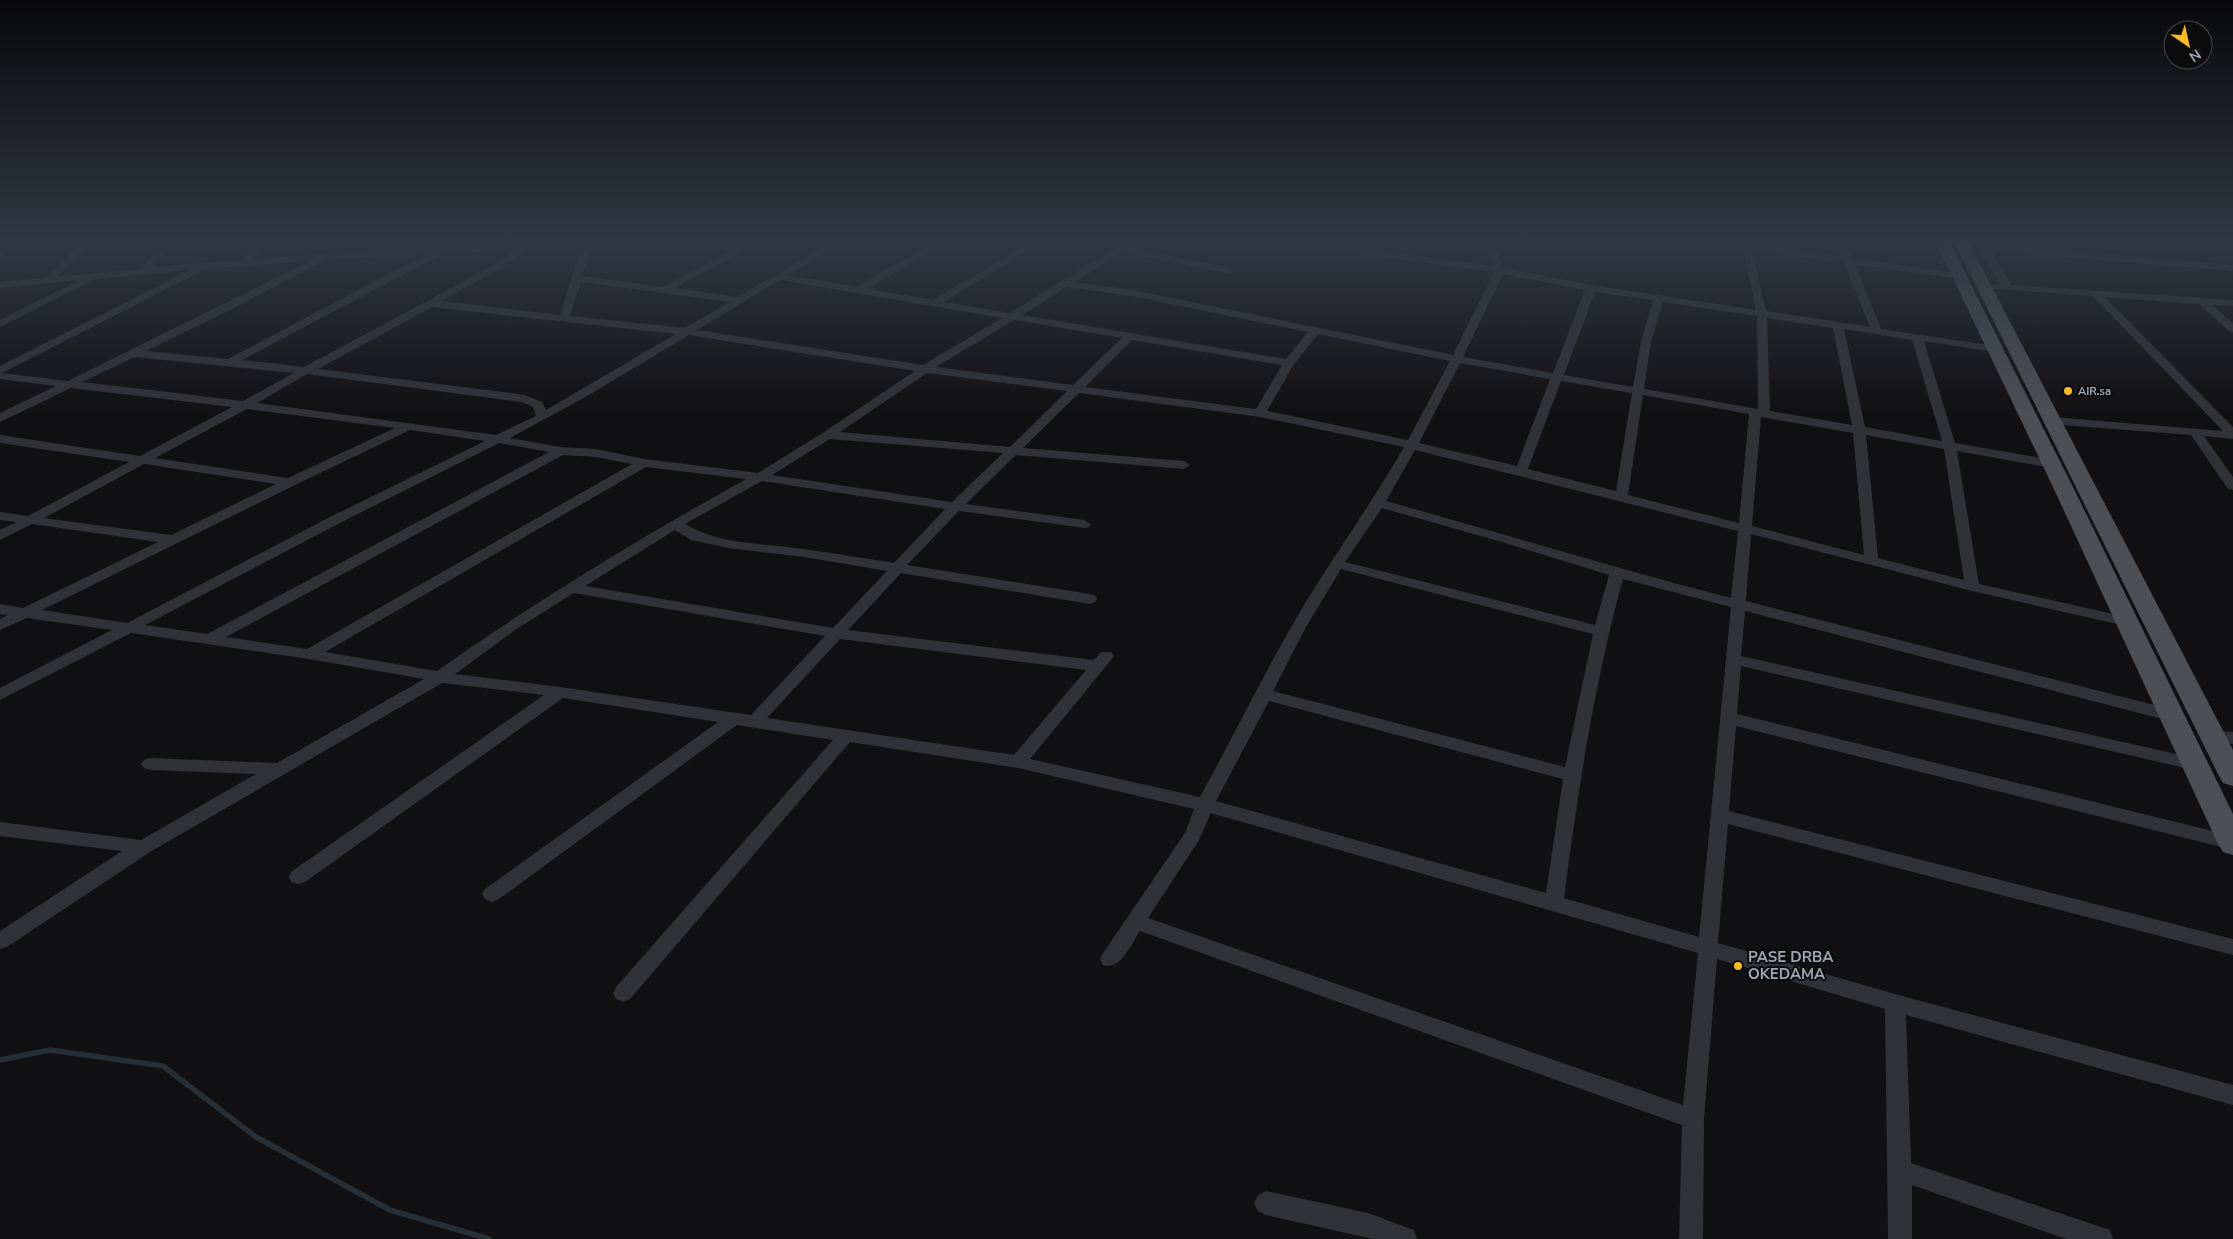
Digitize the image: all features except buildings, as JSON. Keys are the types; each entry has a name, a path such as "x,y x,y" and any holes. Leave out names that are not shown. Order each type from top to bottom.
{"main road":[{"path":"1972,301 2233,844"},
{"path":"1992,301 2015,351 2224,738 2233,776"}],"street":[{"path":"3,322 45,301"},
{"path":"0,370 133,301"},
{"path":"0,418 242,301"},
{"path":"231,362 341,301"},
{"path":"0,536 243,406 432,301"},
{"path":"564,318 569,301"},
{"path":"0,695 317,530 543,417 739,301"},
{"path":"922,301 1289,363"},
{"path":"935,303 939,301"},
{"path":"0,941 143,847 440,677 510,627 676,524 760,477 828,435 925,369 1037,301"},
{"path":"1170,301 1456,360 2052,464"},
{"path":"1110,959 1193,835 1205,804 1264,694 1281,658 1337,564 1378,503 1412,445 1485,301"},
{"path":"1521,471 1586,301"},
{"path":"1621,498 1646,342 1658,301"},
{"path":"1677,301 1995,349"},
{"path":"1691,1239 1693,1119 1745,528 1760,413 1762,314 1759,301"},
{"path":"1864,301 1877,332"},
{"path":"2103,301 2233,434"},
{"path":"2202,301 2233,330"},
{"path":"2214,301 2233,302"},
{"path":"428,303 688,332 925,369 1260,413 1412,445 1521,471 1972,586 2126,621"},
{"path":"1838,326 1859,430 1871,560"},
{"path":"1260,413 1289,363 1315,331"},
{"path":"755,721 896,568 1129,337"},
{"path":"1918,337 1950,446 1972,586"},
{"path":"132,353 231,362 525,399 538,405 543,417"},
{"path":"0,376 328,415 561,450 596,453 644,463 760,477 956,507 1084,524"},
{"path":"2053,421 2195,433 2233,434"},
{"path":"0,625 176,540 290,482 408,427"},
{"path":"2195,433 2233,486"},
{"path":"828,435 1184,465"},
{"path":"0,439 290,482"},
{"path":"210,639 561,450"},
{"path":"309,654 644,463"},
{"path":"1378,503 1507,539 1617,573 2170,715"},
{"path":"0,516 176,540"},
{"path":"676,524 696,537 729,544 804,552 1090,599"},
{"path":"1337,564 1600,631"},
{"path":"1554,903 1572,775 1600,631 1617,573"},
{"path":"574,589 835,633 1101,661 1018,762"},
{"path":"0,609 309,654 440,677 560,692 1018,762 1205,804 1554,903 1895,1003 2233,1095"},
{"path":"1733,659 2194,764"},
{"path":"298,877 560,692"},
{"path":"1264,694 1572,775"},
{"path":"1728,718 2233,844"},
{"path":"492,894 733,719"},
{"path":"623,993 846,736"},
{"path":"150,764 280,769"},
{"path":"1720,815 2233,947"},
{"path":"0,829 143,847"},
{"path":"1135,921 1693,1119"},
{"path":"1895,1003 1900,1239"},
{"path":"1900,1170 2101,1239"},
{"path":"1266,1203 1328,1218 1368,1225 1405,1239"}],"waterway":[{"path":"0,1060 50,1050 163,1066 256,1137 390,1210 489,1239"}],"place":[{"name":"AIR.sa","path":"2068,391"},
{"name":"PASE DRBA OKEDAMA","path":"1738,966"}]}
